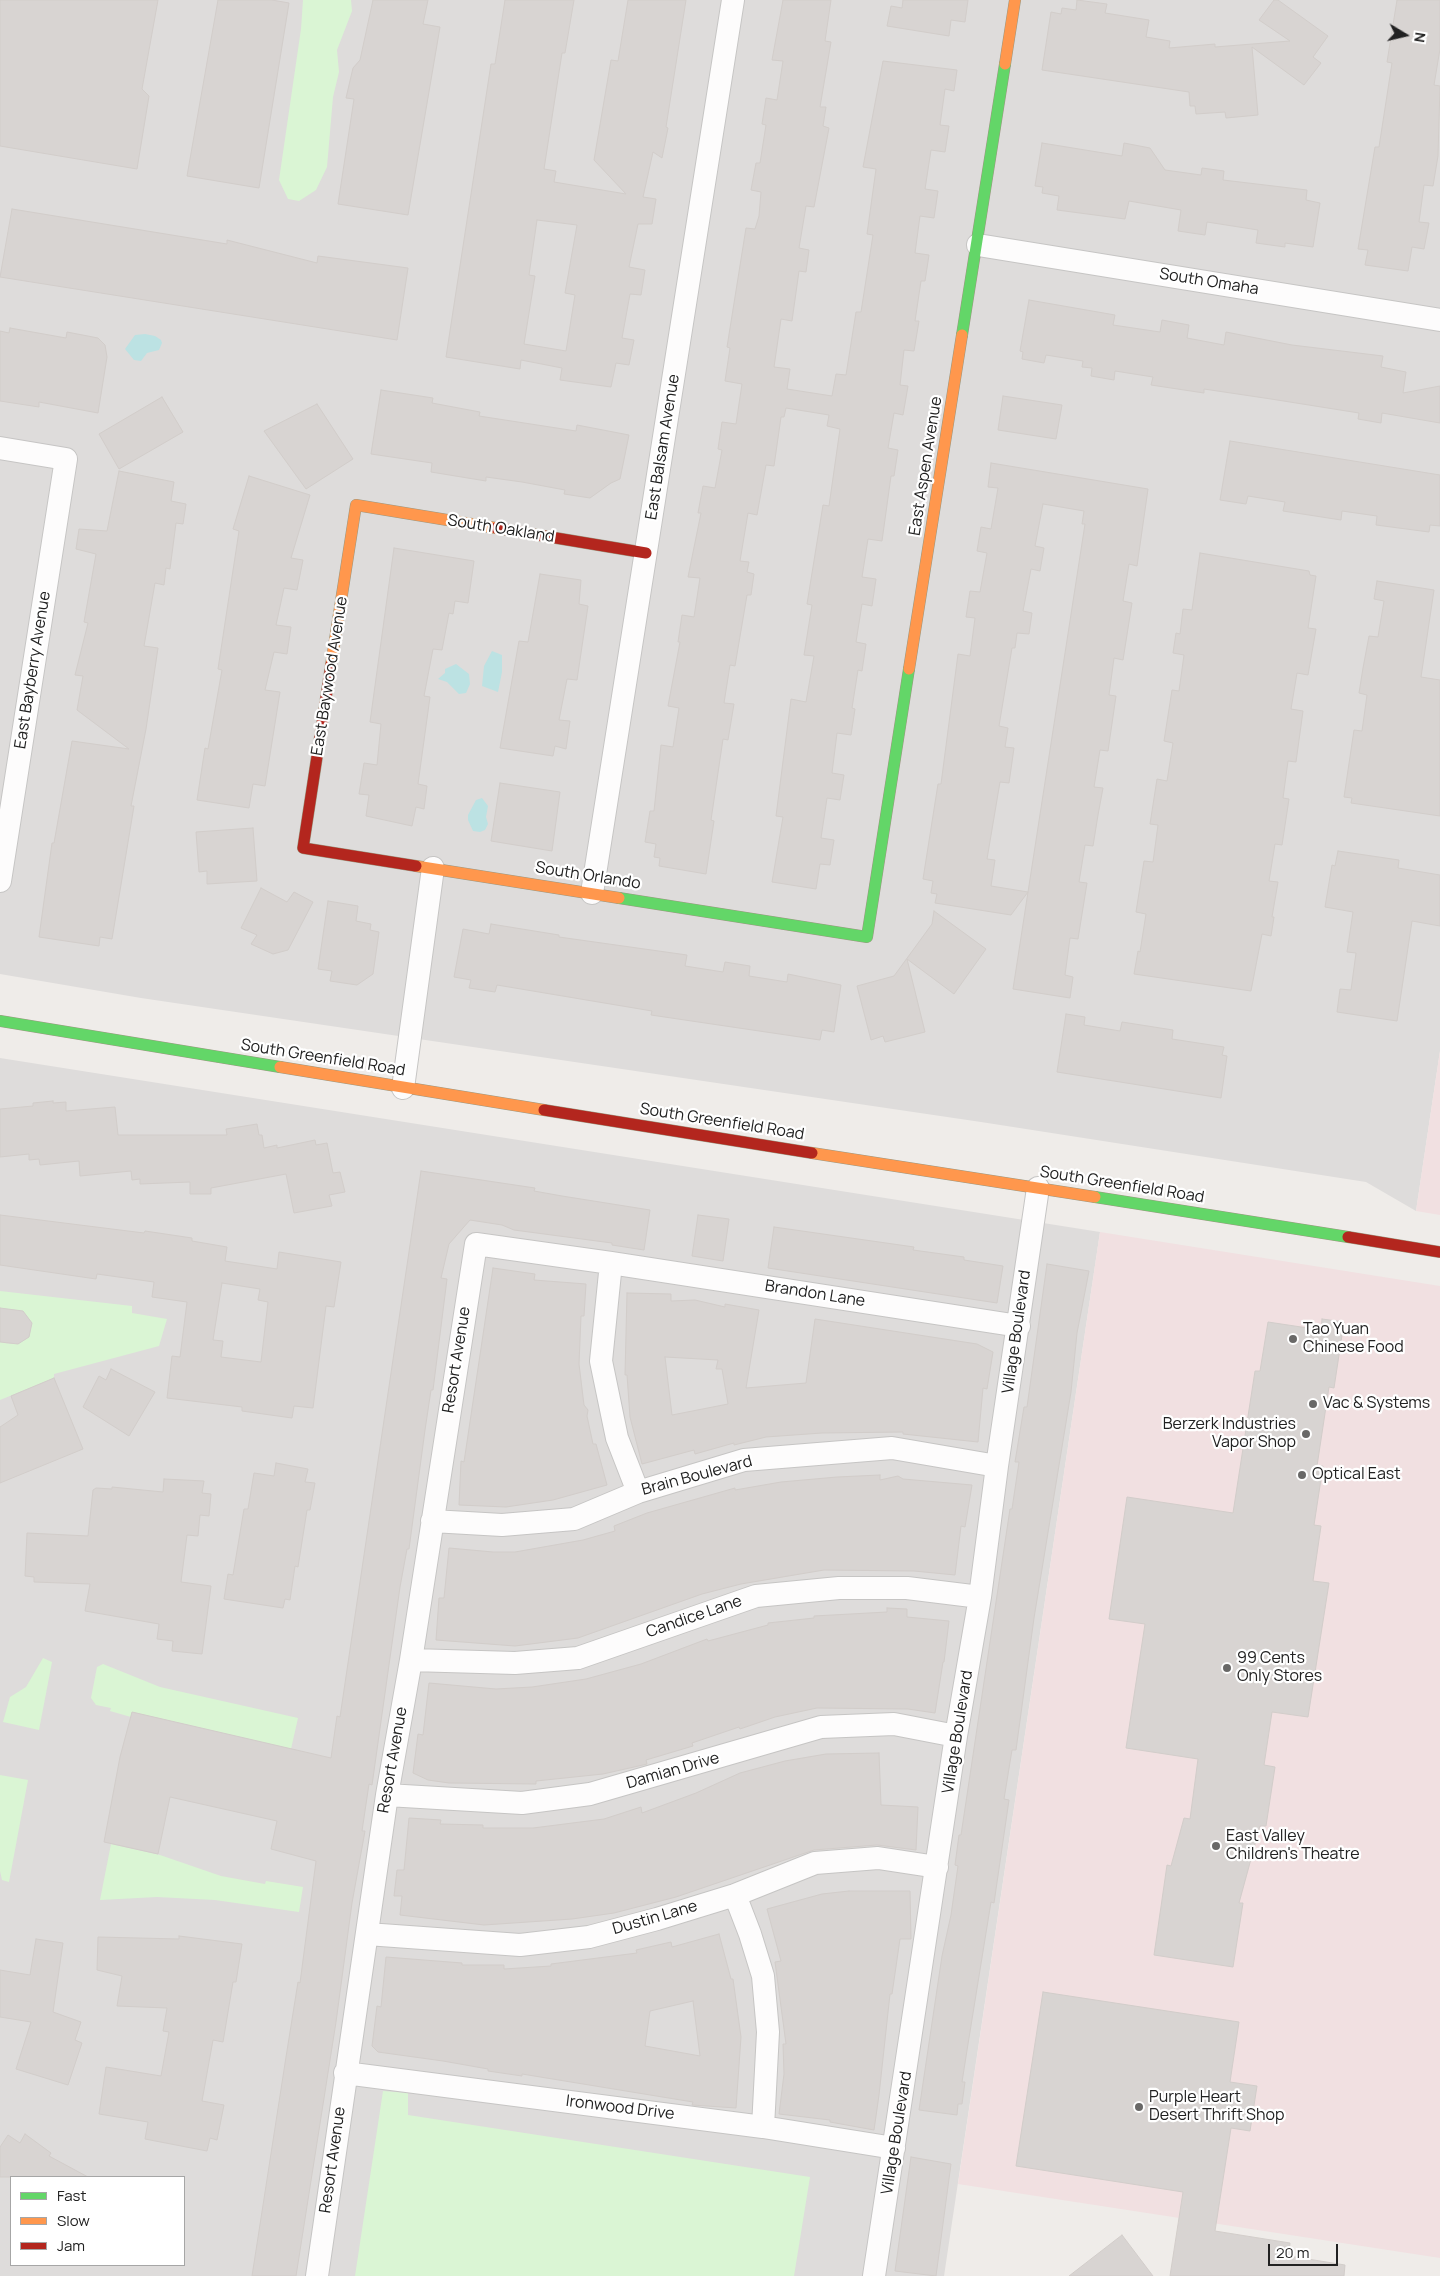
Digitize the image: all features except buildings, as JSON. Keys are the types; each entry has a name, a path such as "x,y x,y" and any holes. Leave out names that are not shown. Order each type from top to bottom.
{"street":[{"name":"East Balsam Avenue","path":"592,893 733,0"},
{"name":"East Aspen Avenue","path":"867,937 978,245 1015,0"},
{"name":"South Omaha","path":"978,245 1440,320"},
{"name":"East Bayberry Avenue","path":"0,448 66,458 0,881"},
{"name":"South Oakland","path":"356,504 646,553"},
{"name":"East Baywood Avenue","path":"303,848 356,504"},
{"name":"South Orlando","path":"303,848 867,937"},
{"path":"402,1088 433,868"},
{"name":"South Greenfield Road","path":"0,1021 402,1088 1440,1252"},
{"name":"Village Boulevard","path":"874,2276 956,1736 980,1597 997,1466 1038,1188"},
{"name":"Brandon Lane","path":"476,1244 611,1262 1019,1326"},
{"name":"Resort Avenue","path":"316,2276 387,1795 411,1660 476,1244"},
{"path":"611,1262 601,1361 617,1438 638,1492"},
{"name":"Brain Boulevard","path":"432,1521 502,1525 574,1519 638,1492 744,1460 892,1448 997,1466"},
{"name":"Candice Lane","path":"411,1660 515,1663 578,1658 756,1596 839,1588 907,1588 980,1597"},
{"name":"Damian Drive","path":"387,1795 522,1803 590,1794 821,1727 894,1724 956,1736"},
{"name":"Dustin Lane","path":"367,1934 520,1945 589,1937 657,1919 735,1895 815,1864 878,1858 937,1867"},
{"path":"735,1895 763,1976 768,2032 763,2127"},
{"name":"Ironwood Drive","path":"345,2072 763,2127 894,2148"}],"shaded area":[{"path":"0,0 1440,0 1440,1051 1416,1211 1366,1182 981,1122 141,998 0,974"},
{"path":"1440,1051 1440,1215 1416,1211"},
{"path":"0,1058 1100,1232 944,2276 0,2276"},
{"path":"1100,1232 1440,1286 1440,2258 958,2184"}],"green space":[{"path":"303,0 351,0 352,11 337,50 339,72 333,97 327,167 316,190 299,201 288,199 279,180 301,29"},
{"path":"0,1291 132,1306 132,1313 167,1319 159,1346 54,1374 54,1378 0,1400 0,1336 4,1343 18,1344 29,1337 32,1323 23,1311 10,1309 0,1315"},
{"path":"43,1658 52,1662 39,1730 3,1722 10,1697 26,1687"},
{"path":"103,1664 160,1687 298,1718 291,1749 133,1712 131,1717 110,1711 111,1708 96,1705 91,1698 97,1667"},
{"path":"0,1775 28,1780 9,1882 2,1880 0,1871"},
{"path":"111,1844 160,1855 221,1876 265,1884 266,1881 303,1887 299,1912 215,1900 157,1897 100,1900"},
{"path":"383,2091 408,2093 408,2115 810,2177 794,2276 355,2276"}],"water":[{"path":"135,335 155,336 162,343 159,350 147,353 141,361 134,360 125,349"},
{"path":"492,651 502,655 502,672 498,692 482,686 484,666"},
{"path":"456,664 469,674 470,684 466,693 459,694 447,682 438,679 445,673 445,669"},
{"path":"482,798 488,806 486,817 488,824 485,830 480,832 473,831 468,815 476,800"}],"traffic: fast":[{"path":"962,335 1005,64"},
{"path":"619,898 867,937 909,669"},
{"path":"0,1021 280,1067"},
{"path":"1095,1197 1348,1237"}],"traffic: slow":[{"path":"1005,64 1015,0"},
{"path":"909,669 962,335"},
{"path":"331,665 356,505 496,528"},
{"path":"416,866 619,898"},
{"path":"280,1067 544,1110"},
{"path":"812,1153 1095,1197"}],"traffic: jam":[{"path":"496,528 646,553"},
{"path":"331,665 303,848 416,866"},
{"path":"544,1110 812,1153"},
{"path":"1348,1237 1440,1252"}],"place":[{"name":"Tao Yuan Chinese Food","path":"1293,1339"},
{"name":"Vac & Systems","path":"1313,1404"},
{"name":"Berzerk Industries Vapor Shop","path":"1306,1434"},
{"name":"Optical East","path":"1302,1475"},
{"name":"99 Cents Only Stores","path":"1227,1668"},
{"name":"East Valley Children's Theatre","path":"1216,1846"},
{"name":"Purple Heart Desert Thrift Shop","path":"1139,2107"}]}
